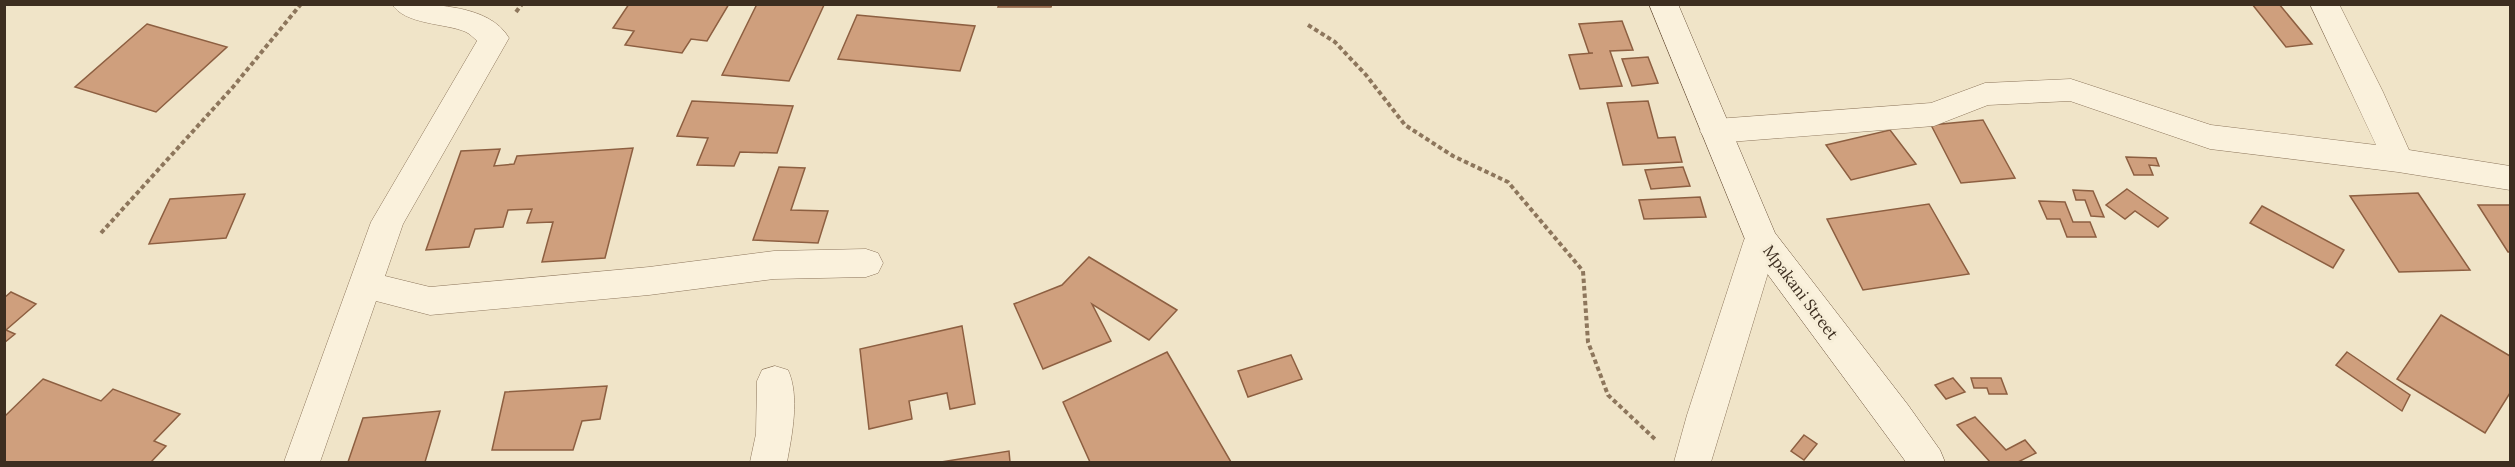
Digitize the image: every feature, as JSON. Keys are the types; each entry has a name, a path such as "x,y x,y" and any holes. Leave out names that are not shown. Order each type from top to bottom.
{"street":[{"path":"302,462 387,222 494,38 475,24 435,15 406,4"},
{"name":"Mpakani Street","path":"1663,4 1761,240 1895,416 1927,462"},
{"path":"2324,4 2368,92 2398,160"},
{"path":"1716,130 1934,114 1985,94 2071,90 2210,137 2398,160 2511,178"},
{"path":"1678,455 1705,415 1761,240"},
{"path":"366,285 430,301 649,281 774,265 866,262"},
{"path":"768,462 774,434 775,381"}],"path":[{"path":"101,233 233,87 301,4"},
{"path":"1308,25 1335,42 1366,75 1405,126 1453,156 1508,182 1516,191 1583,271 1588,342 1608,395 1678,455"}],"building":[{"path":"629,4 729,4 707,41 691,39 682,53 625,45 634,31 613,28"},
{"path":"757,4 824,5 789,81 722,75"},
{"path":"999,4 1052,4 1051,7 998,7"},
{"path":"2252,4 2279,4 2312,44 2286,47"},
{"path":"857,15 975,26 960,71 838,59"},
{"path":"1622,21 1633,50 1610,51 1622,86 1580,89 1569,55 1593,53 1589,53 1579,24"},
{"path":"147,24 227,47 156,112 75,87"},
{"path":"1648,57 1658,83 1632,86 1622,59"},
{"path":"692,101 793,106 777,153 740,152 734,166 697,165 708,138 677,136"},
{"path":"1648,101 1658,138 1675,137 1682,162 1623,165 1607,103"},
{"path":"1983,120 2015,178 1961,183 1931,125"},
{"path":"1890,130 1916,164 1851,180 1826,145"},
{"path":"633,148 605,258 542,262 553,222 527,223 532,209 508,210 503,227 475,229 469,247 426,250 461,151 500,149 494,166 514,164 517,156"},
{"path":"2126,157 2156,158 2159,166 2149,165 2153,175 2134,175"},
{"path":"779,167 805,168 791,210 828,211 818,243 753,240"},
{"path":"1683,167 1690,186 1651,189 1645,170"},
{"path":"2127,189 2168,218 2158,227 2135,211 2125,219 2106,205"},
{"path":"2073,190 2093,191 2104,217 2091,216 2085,200 2076,200"},
{"path":"2418,193 2470,270 2399,272 2350,196"},
{"path":"245,194 226,238 149,244 170,199"},
{"path":"1700,197 1706,217 1644,219 1639,200"},
{"path":"2039,201 2065,202 2073,222 2090,222 2096,237 2067,237 2060,219 2047,219"},
{"path":"1929,204 1969,274 1863,290 1827,219"},
{"path":"2478,205 2510,205 2510,252 2508,252"},
{"path":"2262,206 2344,250 2333,268 2250,223"},
{"path":"1089,257 1177,310 1149,340 1092,304 1111,341 1043,369 1014,304 1062,285"},
{"path":"11,292 36,304 6,330 15,334 4,343 4,298"},
{"path":"2441,315 2510,356 2510,393 2485,433 2397,379"},
{"path":"962,326 975,404 950,409 947,393 909,401 912,419 869,429 860,349"},
{"path":"1167,352 1231,462 1090,462 1063,402"},
{"path":"2347,352 2410,395 2402,411 2336,365"},
{"path":"1291,355 1302,379 1248,397 1238,371"},
{"path":"1953,378 1965,392 1946,399 1935,385"},
{"path":"1971,378 2001,378 2007,394 1989,394 1987,388 1974,388"},
{"path":"43,379 101,401 113,389 180,414 154,441 166,446 151,462 4,462 4,417"},
{"path":"607,386 600,419 582,421 573,450 492,450 505,392"},
{"path":"440,411 425,462 348,462 363,418"},
{"path":"1975,417 2006,450 2025,440 2036,453 2018,462 1990,462 1957,425"},
{"path":"1804,435 1817,444 1804,460 1791,451"},
{"path":"1009,451 1010,462 941,462"}]}
